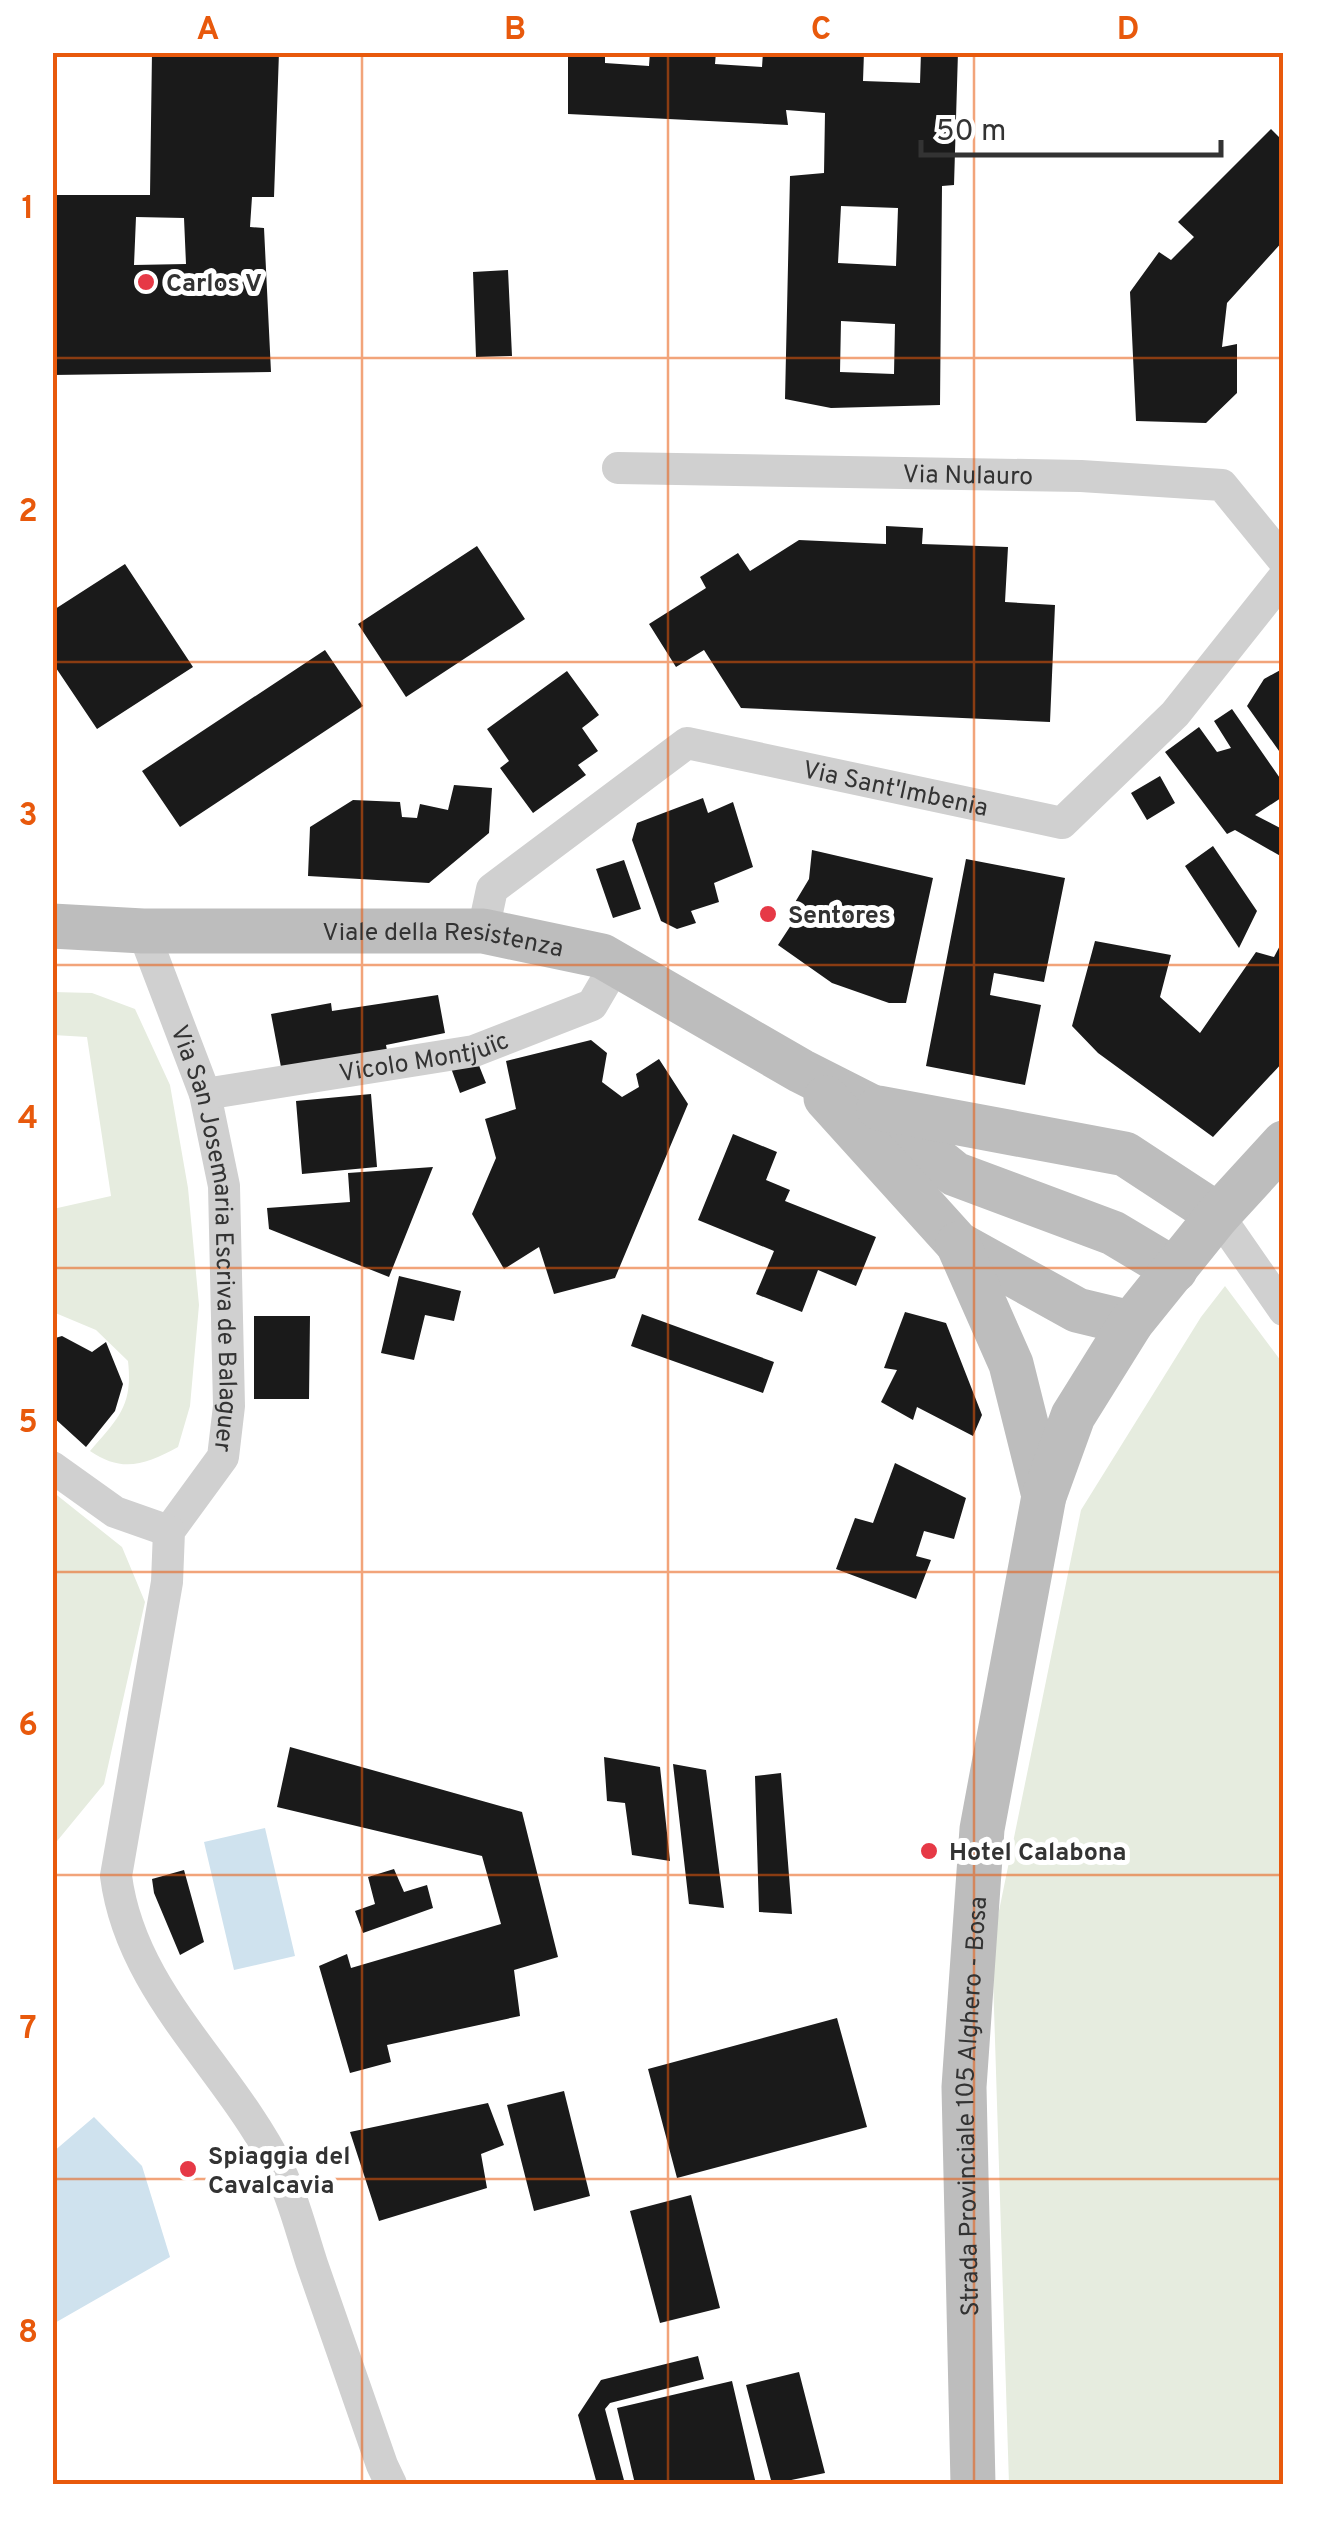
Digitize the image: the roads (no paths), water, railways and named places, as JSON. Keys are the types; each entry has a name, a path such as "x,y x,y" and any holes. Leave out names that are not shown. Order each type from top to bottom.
{"street":[{"name":"Via Nulauro","path":"618,468 1081,476 1222,485 1284,561"},
{"name":"Via Sant'Imbenia","path":"483,931 492,889 687,743 1062,823 1174,714 1284,577"},
{"name":"Viale della Resistenza","path":"52,926 144,932 483,931 602,956 801,1071 872,1107 955,1174 1113,1233 1175,1270"},
{"name":"Via San Josemaria Escriva de Balaguer","path":"144,932 205,1094 224,1186 229,1406 223,1456 169,1531"},
{"name":"Vicolo Montjuïc","path":"205,1094 474,1051 592,1005 616,964"},
{"name":"Viale della Resistenza","path":"801,1071 958,1244 1011,1364 1044,1496"},
{"name":"Viale della Resistenza","path":"872,1107 1124,1154 1218,1215"},
{"path":"1044,1496 1073,1416 1132,1323 1218,1215 1284,1143"},
{"path":"1218,1215 1284,1310"},
{"name":"Viale della Resistenza","path":"958,1244 1076,1310 1132,1323"},
{"path":"52,1466 115,1512 169,1531 167,1582 116,1876 120,1910 154,1987 200,2045 280,2172 391,2484"},
{"name":"Strada Provinciale 105 Alghero - Bosa","path":"974,2484 964,2087 980,1849 1024,1588 1044,1496"}],"water":[{"path":"265,1828 295,1956 234,1970 204,1842"},
{"path":"94,2117 142,2166 170,2257 53,2324 53,2152"}],"place":[{"name":"Carlos V","path":"146,282"},
{"name":"Sentores","path":"768,914"},
{"name":"Hotel Calabona","path":"929,1851"},
{"name":"Spiaggia del Cavalcavia","path":"188,2169"}]}
